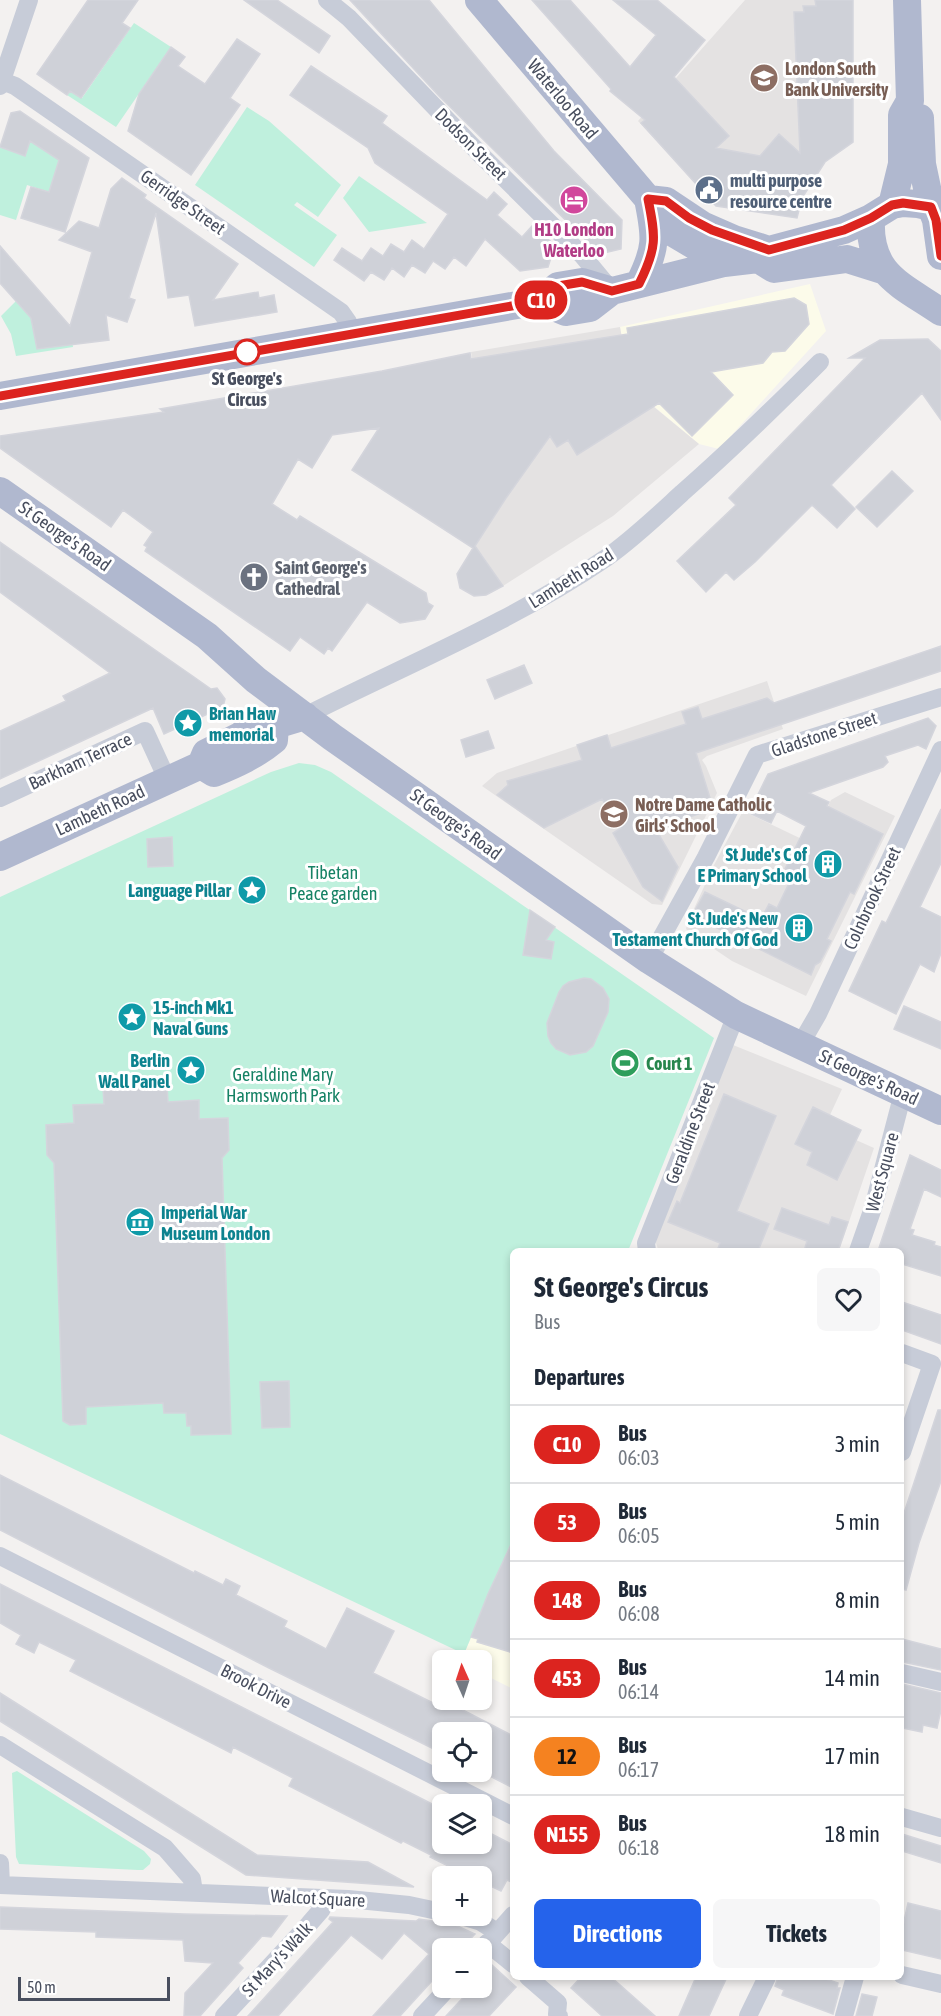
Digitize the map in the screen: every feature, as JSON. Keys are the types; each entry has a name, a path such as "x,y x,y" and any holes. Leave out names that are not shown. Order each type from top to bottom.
{"main road":[{"name":"Waterloo Road","path":"479,0 650,210"},
{"path":"890,277 871,244 881,212 902,164 902,115 910,101 907,0"},
{"path":"910,101 919,114 922,164 936,208 941,254"},
{"path":"650,210 666,201 689,218 764,254 774,269 847,259 890,277 941,312"},
{"path":"0,396 540,301 566,312 591,308 625,287 764,254 844,230 903,203 936,208"},
{"path":"650,210 724,263"},
{"path":"625,287 654,249 655,236 650,210"},
{"name":"St George's Road","path":"0,491 207,636 256,680 305,716 649,960 736,1015 941,1111"},
{"name":"Lambeth Road","path":"0,857 201,765 206,753 240,736 258,722 275,725 305,716"}],"street":[{"path":"1,83 29,0"},
{"name":"Dodson Street","path":"327,0 349,18 480,154 582,255 625,287"},
{"name":"Gerridge Street","path":"1,83 15,86 341,312 348,322 352,335"},
{"name":"Lambeth Road","path":"305,716 480,631 574,579 609,556 745,438 820,362"},
{"name":"Gladstone Street","path":"649,960 706,856 757,755 941,697"},
{"name":"Barkham Terrace","path":"0,798 145,731 167,780"},
{"name":"Colnbrook Street","path":"800,1045 817,1016 941,750"},
{"name":"Geraldine Street","path":"647,1248 646,1243 736,1015"},
{"name":"West Square","path":"859,1248 873,1208 903,1093"},
{"path":"904,1354 932,1364 904,1446"},
{"name":"Brook Drive","path":"0,1556 510,1814"},
{"path":"904,1673 941,1682"},
{"path":"1,1749 165,1848 192,1880 194,1892"},
{"path":"904,1818 941,1828"},
{"name":"Walcot Square","path":"0,1863 0,1885 323,1898 409,1905 432,1910"},
{"name":"St Mary's Walk","path":"224,2016 314,1919 322,1909 323,1898"},
{"path":"492,1939 510,1918"},
{"path":"492,1945 510,1961"},
{"path":"904,1975 941,1984"},
{"path":"531,1980 558,2003 557,2015"},
{"path":"748,2016 766,1980"},
{"path":"844,2016 854,1980"},
{"path":"422,2016 439,1998"}],"shaded area":[{"name":"London South Bank University","path":"745,0 853,0 853,142 825,162 802,198 797,218 716,205 638,121"},
{"path":"810,284 826,331 719,449 699,444 632,388 620,327"},
{"path":"620,327 631,388 699,444 613,516 503,586 482,555 474,548 514,486 477,385 471,352"},
{"name":"Notre Dame Catholic Girls' School","path":"767,681 783,729 707,756 702,760 717,793 662,905 652,904 482,786 497,773"},
{"path":"845,792 895,816 806,996 732,961 686,929 714,865 743,811 810,843 831,800"},
{"path":"733,1045 842,1089 830,1115 813,1107 796,1144 812,1152 807,1165 837,1179 856,1140 874,1148 840,1248 658,1248 654,1237"},
{"path":"504,1560 510,1562 510,1688 492,1678 492,1650 466,1650"}],"green space":[{"path":"134,23 171,47 116,127 67,95 70,91 82,98"},
{"path":"247,107 269,121 341,185 318,217 297,202 294,205 337,235 314,267 195,185"},
{"path":"30,141 59,160 49,192 27,185 16,220 0,215 0,147 25,156"},
{"path":"359,176 427,223 369,232 343,198"},
{"path":"16,301 70,327 73,347 16,356 11,334 1,316"},
{"name":"Geraldine Mary Harmsworth Park","path":"299,763 315,765 331,772 714,1038 629,1248 510,1248 510,1545 466,1650 456,1650 0,1434 0,897 271,772"},
{"path":"17,1771 144,1851 151,1859 150,1864 143,1870 138,1870 19,1864 16,1857 12,1773"}],"building":[{"path":"88,0 138,0 122,23 130,28 81,98 70,91 67,95 37,74"},
{"path":"244,0 277,0 330,36 319,53"},
{"path":"350,0 429,0 554,151 622,220 621,249 600,254 439,96"},
{"path":"532,0 570,0 630,67 656,35 613,0 657,0 705,40 674,77 729,136 716,148 760,156 779,134 800,153 794,12 804,12 803,6 816,6 815,0 853,0 853,142 825,162 802,198 797,218 716,206 641,123 645,120 610,91 611,89"},
{"path":"237,39 260,54 230,98 240,105 191,175 128,131 139,94 171,47 185,57 178,66 205,84"},
{"path":"311,66 387,116 382,123 487,200 494,192 507,204 497,215 522,237 532,226 555,245 548,267 520,271 485,239 466,266 454,257 445,269 433,261 425,273 412,265 404,277 392,268 384,280 371,272 364,281 334,260 342,248 362,261 371,248 383,256 391,244 404,252 412,240 424,249 448,214 375,163 368,148 290,95"},
{"path":"20,111 89,158 65,232 21,218 31,187 49,192 59,160 30,141 25,156 0,147 11,113"},
{"path":"122,178 146,195 144,198 238,264 213,300 258,292 259,298 274,295 277,312 195,326 189,295 168,298 156,213 129,298 135,300 127,322 106,315 109,340 37,349 31,318 0,283 0,246 70,326 92,252 59,240 79,221 99,228 111,189"},
{"path":"794,298 806,305 809,324 785,351 772,352 763,363 711,372 733,395 692,436 659,403 577,455 568,440 557,447 550,436 475,546 503,586 486,595 474,596 460,588 457,574 473,548 352,470 379,428 332,435 312,468 298,459 272,504 297,520 300,516 426,593 428,603 433,606 425,619 400,623 367,602 332,651 328,648 324,654 300,637 290,651 145,551 147,547 144,545 153,532 123,510 111,527 0,448 0,436 164,412 160,409 382,371 470,353 471,359 628,334 627,328"},
{"path":"928,339 941,351 941,420 922,393 831,485 855,509 837,528 812,505 734,580 726,572 706,592 677,561 736,505 729,498 865,358 849,358 880,340"},
{"path":"892,471 913,491 877,527 856,507"},
{"path":"0,542 211,689 217,688 225,699 223,707 164,734 153,708 0,779 0,731 66,701 63,696 110,673 0,592"},
{"name":"Notre Dame Catholic Girls' School","path":"941,646 941,671 696,753 710,798 702,813 655,828 678,867 662,901 643,887 613,833 621,828 602,799 544,828 497,795 508,785 507,781 582,760 577,745 607,735 611,748 686,724 682,712 698,707 702,719 767,698 774,703"},
{"path":"524,665 532,683 495,699 487,680"},
{"path":"928,718 936,726 926,749 918,745 885,756 888,762 883,767 809,793 829,802 827,806 883,834 854,894 850,892 827,939 831,941 811,975 697,918 699,915 694,912 705,892 761,919 769,904 777,908 791,879 782,875 806,826 777,811 771,823 749,813 768,774"},
{"path":"488,731 494,748 466,757 461,740"},
{"path":"941,809 941,863 920,907 941,917 941,953 934,972 920,964 896,1014 849,991 882,921 886,923"},
{"path":"172,837 173,866 148,867 147,839"},
{"path":"530,910 555,927 546,940 554,942 551,959 523,955"},
{"path":"584,978 591,979 603,988 609,999 608,1012 593,1046 586,1052 570,1055 556,1049 551,1043 547,1023 563,986"},
{"path":"904,1006 941,1022 941,1049 894,1029"},
{"name":"Imperial War Museum London","path":"167,1086 168,1102 199,1100 199,1119 228,1118 229,1150 222,1158 231,1434 191,1435 191,1426 187,1426 186,1413 164,1413 163,1403 86,1407 86,1424 70,1425 63,1421 54,1163 47,1155 46,1125 74,1123 73,1105 104,1104 103,1088"},
{"path":"724,1094 776,1116 737,1211 769,1224 759,1248 718,1248 720,1243 668,1222 677,1201 680,1203"},
{"path":"813,1107 861,1130 837,1180 807,1165 812,1152 795,1144"},
{"path":"910,1155 941,1170 941,1197 924,1189 910,1229 914,1230 912,1235 935,1242 934,1245 941,1247 941,1276 904,1265 904,1248 879,1248"},
{"path":"782,1208 829,1225 832,1217 848,1222 839,1248 805,1248 807,1241 774,1229"},
{"path":"904,1303 941,1315 941,1344 904,1331"},
{"path":"289,1381 290,1427 262,1428 260,1382"},
{"path":"938,1410 941,1410 941,1481 919,1543 906,1590 904,1590 904,1513"},
{"path":"0,1475 194,1573 195,1571 223,1585 226,1579 240,1586 236,1595 287,1621 284,1627 326,1649 347,1608 394,1631 373,1673 432,1702 432,1710 463,1710 486,1722 432,1722 432,1748 269,1668 0,1530"},
{"path":"510,1546 510,1652 477,1642 478,1639 471,1637"},
{"path":"0,1584 432,1804 432,1854 492,1854 492,1834 510,1843 510,1882 507,1880 501,1891 492,1887 492,1866 448,1866 403,1841 401,1843 289,1786 293,1778 233,1747 231,1753 70,1671 76,1660 39,1642 34,1653 16,1644 21,1635 0,1623"},
{"path":"904,1640 941,1649 941,1670 904,1662"},
{"path":"904,1684 941,1693 941,1710 937,1728 923,1725 922,1732 904,1728"},
{"path":"0,1693 257,1855 368,1862 414,1887 246,1875 0,1721"},
{"path":"492,1725 510,1734 510,1786 492,1777"},
{"path":"904,1835 941,1846 941,1863 904,1852"},
{"path":"908,1903 941,1911 941,1959 904,1950 904,1921"},
{"path":"0,1907 287,1916 271,1937 262,1936 238,1963 243,1968 200,2016 184,2016 185,1993 213,1963 185,1961 183,1940 96,1937 96,1932 0,1929"},
{"path":"330,1917 416,1921 419,1919 432,1921 432,1926 457,1926 475,1934 471,1938 432,1938 432,1981 400,2016 373,2016 429,1954 404,1933 382,1959 351,1935 278,2016 248,2016 333,1922 329,1919"},
{"path":"492,1965 516,1987 489,2016 446,2016 463,1998 492,1998"},
{"path":"578,1980 614,1980 655,2016 602,2016 571,1988"},
{"path":"695,1980 726,1980 709,2016 679,2016"},
{"path":"777,1980 829,1980 838,1983 837,1988 840,1988 833,2014 782,1995 784,1990 775,1986"},
{"path":"862,1994 877,1997 872,2016 856,2016"}],"bus line":[{"name":"C10","path":"0,396 540,301 558,286 582,282 612,291 639,284 654,249 655,236 648,199 666,201 676,210 712,230 769,250 844,230 871,218 892,205 918,204 931,207 936,220 941,256"}],"place":[{"name":"London South Bank University","path":"764,78"},
{"name":"multi purpose resource centre","path":"709,190"},
{"name":"H10 London Waterloo","path":"574,200"},
{"name":"St George's Circus","path":"247,352"},
{"name":"Saint George's Cathedral","path":"254,577"},
{"name":"Brian Haw memorial","path":"188,723"},
{"name":"Notre Dame Catholic Girls' School","path":"614,814"},
{"name":"St Jude's C of E Primary School","path":"828,864"},
{"name":"Language Pillar","path":"252,890"},
{"name":"St. Jude's New Testament Church Of God","path":"799,928"},
{"name":"15-inch Mk1 Naval Guns","path":"132,1017"},
{"name":"Court 1","path":"625,1063"},
{"name":"Berlin Wall Panel","path":"191,1070"},
{"name":"Imperial War Museum London","path":"140,1222"}],"park label":[{"name":"Tibetan Peace garden","path":"333,882"}]}
